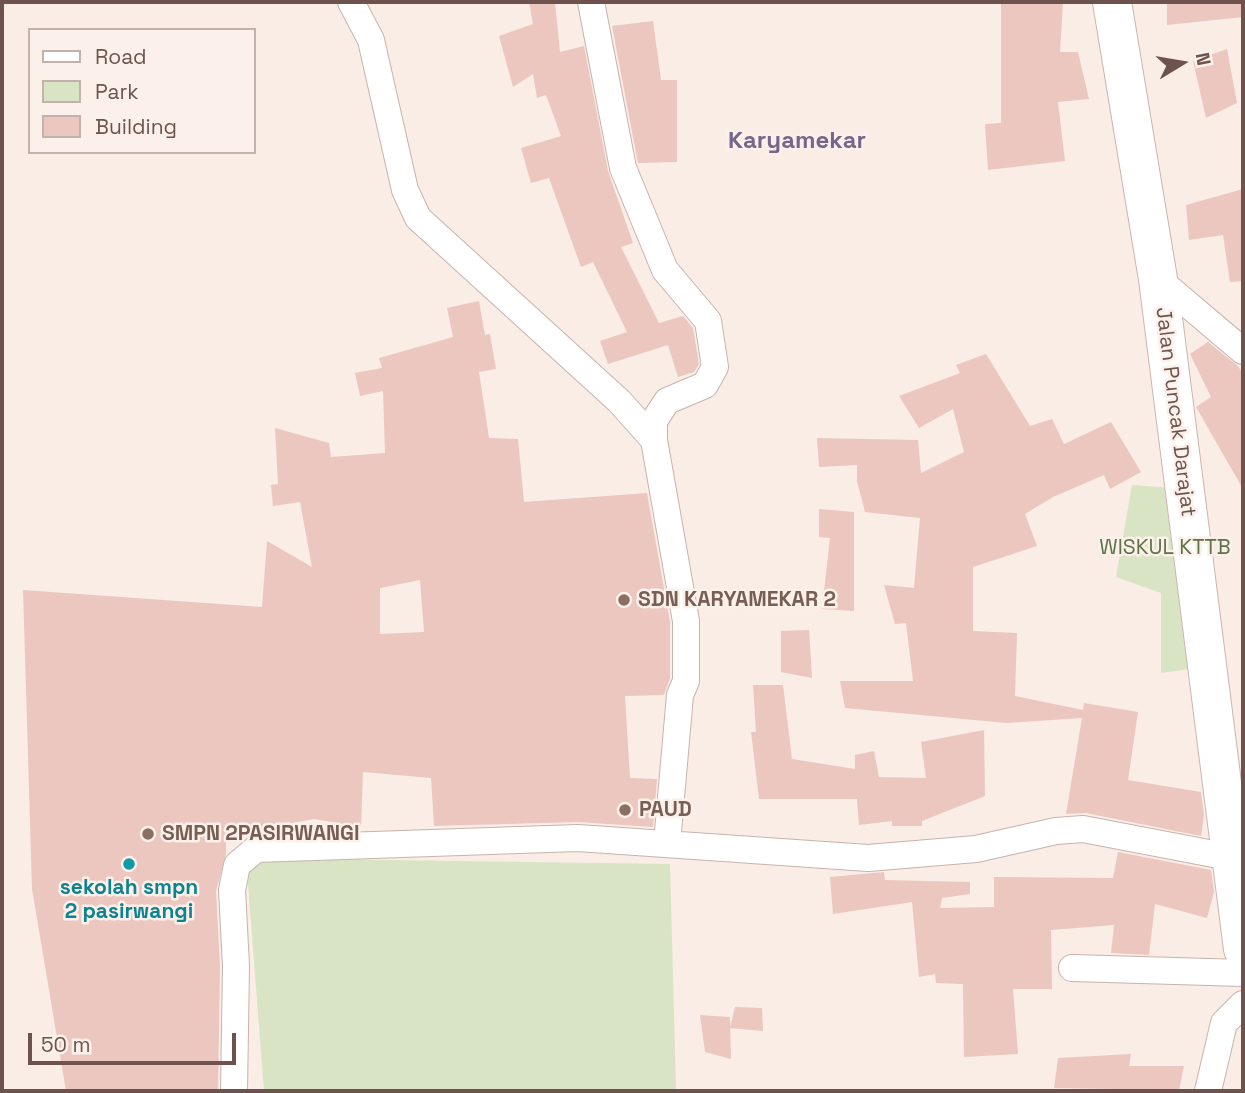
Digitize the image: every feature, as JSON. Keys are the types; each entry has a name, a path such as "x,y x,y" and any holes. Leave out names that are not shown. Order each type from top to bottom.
{"street":[{"path":"351,2 371,40 405,190 418,218 619,401 654,440"},
{"path":"591,2 623,167 665,270 708,321 715,367 705,385 667,401 654,421 654,440 685,621 686,681 680,695 667,844"},
{"name":"Jalan Puncak Darajat","path":"1112,2 1158,279 1229,857 1243,948"},
{"path":"1158,279 1243,351"},
{"path":"234,1091 236,966 232,890 237,865 256,849 578,838 879,858 976,849 1056,831 1083,829 1229,857"},
{"path":"1072,968 1243,973"},
{"path":"1208,1091 1224,1023 1243,1004"}],"green space":[{"name":"WISKUL KTTB","path":"1132,485 1199,490 1226,664 1161,673 1161,593 1116,577"},
{"path":"246,858 670,864 676,1091 264,1091"}],"building":[{"path":"529,2 555,2 560,52 584,46 608,171 633,243 621,247 659,323 683,316 693,328 699,364 694,372 678,377 668,345 608,364 600,341 627,332 593,262 581,267 549,178 531,183 521,148 561,136 546,95 537,98 533,74 513,87 499,36 533,24"},
{"path":"1001,2 1063,2 1060,52 1078,52 1089,99 1058,102 1065,161 988,170 985,124 1001,123"},
{"path":"1167,2 1243,2 1243,17 1167,25"},
{"path":"653,21 661,80 677,80 677,162 638,163 612,26"},
{"path":"1227,49 1237,103 1206,118 1193,61"},
{"path":"1243,189 1243,281 1230,282 1223,235 1189,240 1186,205"},
{"path":"479,301 485,335 490,334 496,369 479,372 489,438 518,439 524,502 647,493 670,622 670,678 664,695 625,696 630,778 657,779 653,827 578,822 434,826 431,778 363,772 361,827 314,819 278,826 277,824 226,838 226,854 216,891 220,966 218,1091 66,1091 32,889 23,590 262,607 267,541 312,567 300,502 273,506 271,485 278,484 275,428 329,443 331,457 385,453 383,391 360,396 355,373 382,368 379,358 453,337 447,308","holes":["420,580 424,632 380,634 380,588"]},
{"path":"1208,342 1238,366 1243,374 1243,489 1196,407 1211,397 1190,354"},
{"path":"986,354 1030,426 1052,419 1064,444 1111,422 1141,472 1110,489 1104,475 1053,497 1025,514 1037,546 973,567 973,631 1017,633 1015,696 1083,710 1084,703 1138,712 1128,780 1201,792 1204,815 1201,836 1086,813 1066,814 1082,718 1007,723 845,708 840,681 913,681 906,623 895,624 884,585 914,588 920,518 865,512 857,481 857,465 819,467 817,438 918,440 921,473 964,452 953,409 919,428 899,396 960,373 956,365"},
{"path":"819,509 854,512 854,611 822,609 830,538 819,537"},
{"path":"809,630 812,678 781,672 781,631"},
{"path":"753,685 783,685 792,759 855,769 855,755 874,751 879,777 926,778 921,742 984,730 985,796 922,821 922,826 892,826 892,821 859,825 857,799 759,799 751,732 756,732"},
{"path":"1118,852 1211,870 1214,892 1207,918 1155,904 1149,955 1111,953 1114,925 1051,930 1052,989 1013,989 1018,1054 964,1057 963,984 936,983 935,974 919,977 912,902 833,914 830,877 884,872 885,880 970,882 970,894 942,898 940,908 994,907 994,877 1113,878"},
{"path":"735,1007 762,1008 763,1031 730,1028"},
{"path":"700,1015 730,1017 731,1059 705,1052"},
{"path":"1131,1054 1129,1066 1184,1066 1179,1090 1054,1088 1058,1058"}],"place":[{"name":"SDN KARYAMEKAR 2","path":"624,600"},
{"name":"PAUD","path":"625,810"},
{"name":"SMPN 2PASIRWANGI","path":"148,834"},
{"name":"sekolah smpn 2 pasirwangi","path":"129,864"}],"district":[{"name":"Karyamekar","path":"797,141"}]}
